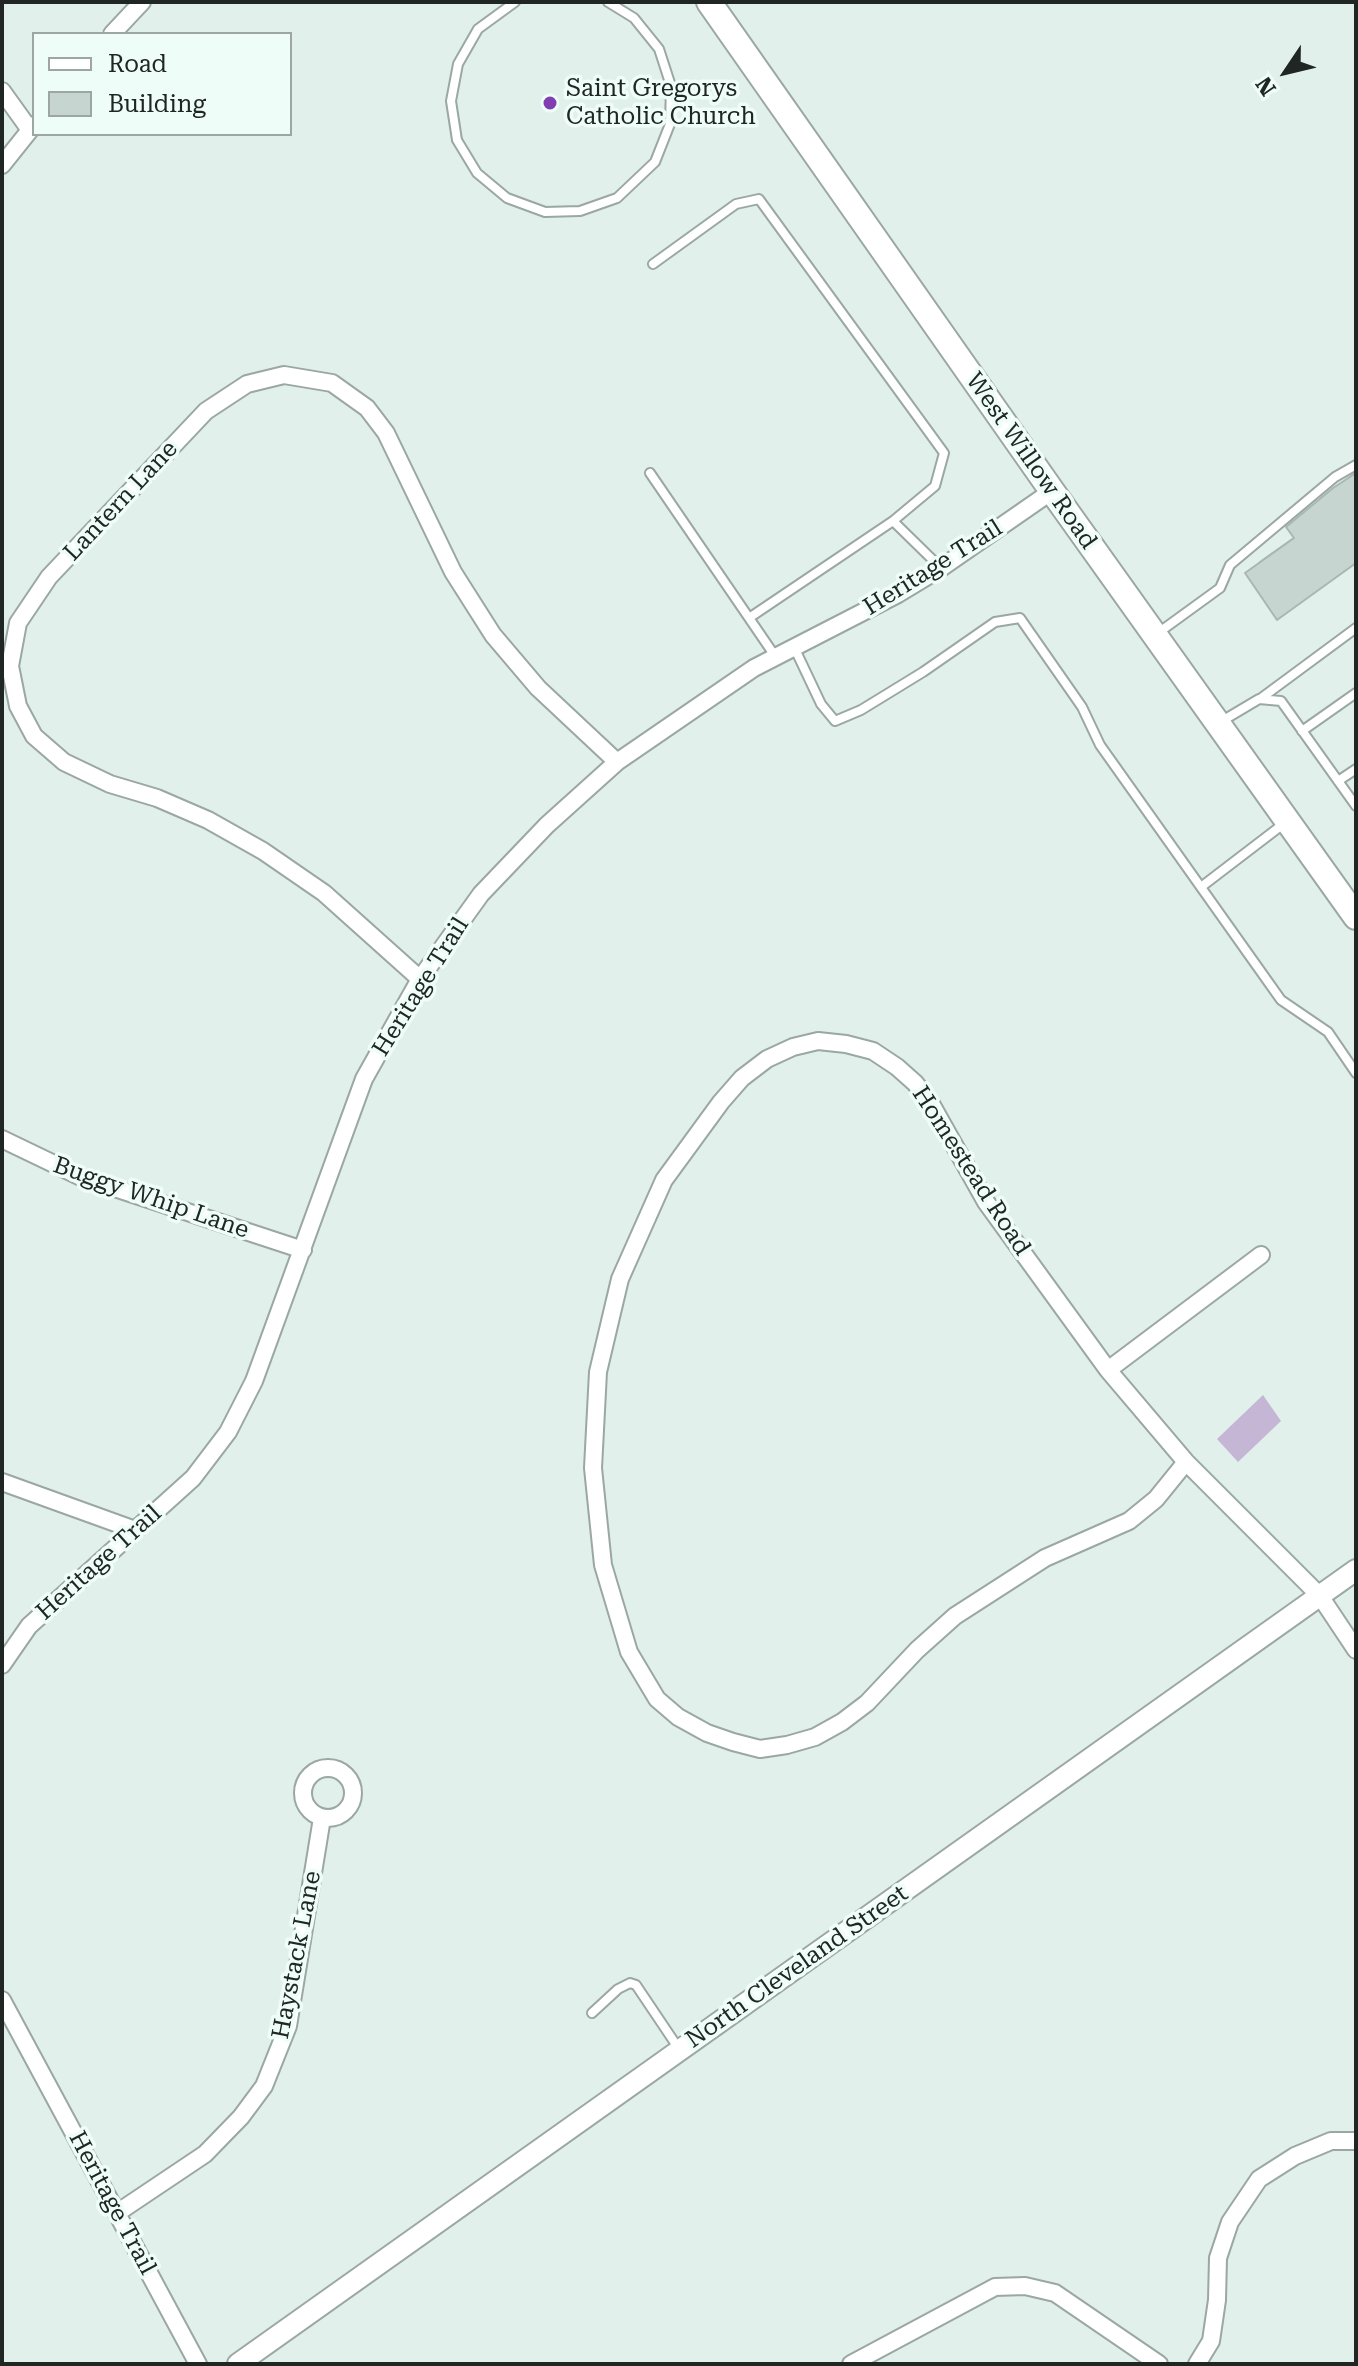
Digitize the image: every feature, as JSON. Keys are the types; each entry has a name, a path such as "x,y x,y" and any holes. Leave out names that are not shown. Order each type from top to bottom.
{"main road":[{"name":"West Willow Road","path":"709,2 1356,917"}],"street":[{"path":"114,32 142,2"},
{"path":"2,91 32,128 2,165"},
{"name":"Lantern Lane","path":"420,979 324,893 263,851 208,820 157,798 110,784 64,762 34,736 18,706 10,666 18,623 49,577 206,411 247,384 284,375 332,383 367,408 386,433 453,572 493,635 538,688 617,762"},
{"name":"Heritage Trail","path":"2,1665 29,1626 193,1478 228,1432 254,1381 364,1079 420,979 481,894 547,825 617,762 754,668 898,594 1052,491"},
{"name":"Homestead Road","path":"1186,1462 1139,1515 1045,1558 955,1616 917,1650 867,1703 842,1722 815,1737 760,1749 707,1733 678,1717 657,1699 629,1652 603,1565 593,1468 598,1372 620,1279 664,1180 742,1078 767,1059 793,1047 818,1041 873,1051 915,1083 930,1102 986,1202 1108,1370 1186,1462 1320,1596 1356,1650"},
{"name":"Buggy Whip Lane","path":"2,1139 81,1177 303,1250"},
{"path":"1108,1370 1261,1255"},
{"path":"2,1482 135,1530"},
{"name":"North Cleveland Street","path":"238,2364 1356,1570"},
{"name":"Haystack Lane","path":"117,2213 205,2154 241,2117 264,2086 288,2026 322,1818"},
{"name":"Heritage Trail","path":"2,2000 198,2364"},
{"path":"1197,2364 1211,2341 1217,2300 1218,2258 1230,2222 1259,2179 1295,2156 1331,2141 1356,2141"},
{"path":"851,2364 995,2287 1025,2286 1055,2293 1159,2364"}],"lane":[{"path":"515,2 478,29 458,64 451,101 457,140 477,173 507,198 545,212 580,211 617,198 655,162 670,124 671,86 659,49 634,18 608,2"},
{"path":"653,264 736,204 759,199 944,453 935,486 893,521 749,618"},
{"path":"1155,636 1220,588 1230,565 1335,477 1356,465"},
{"path":"650,473 775,657"},
{"path":"893,521 941,568"},
{"path":"794,647 821,704 835,721 861,710 911,680 995,622 1020,618 1082,707 1100,745 1281,1000 1328,1032 1356,1073"},
{"path":"1218,723 1259,699 1356,628"},
{"path":"1302,731 1356,693"},
{"path":"1259,699 1281,701 1356,806"},
{"path":"1338,781 1356,769"},
{"path":"1201,887 1288,821"},
{"path":"592,2013 618,1989 630,1983 636,1985 680,2049"}],"shaded area":[{"path":"1263,1395 1281,1421 1238,1462 1217,1439"}],"building":[{"path":"1356,473 1356,563 1277,620 1245,573 1294,538 1286,527"}],"place":[{"name":"Saint Gregorys Catholic Church","path":"550,103"}]}
